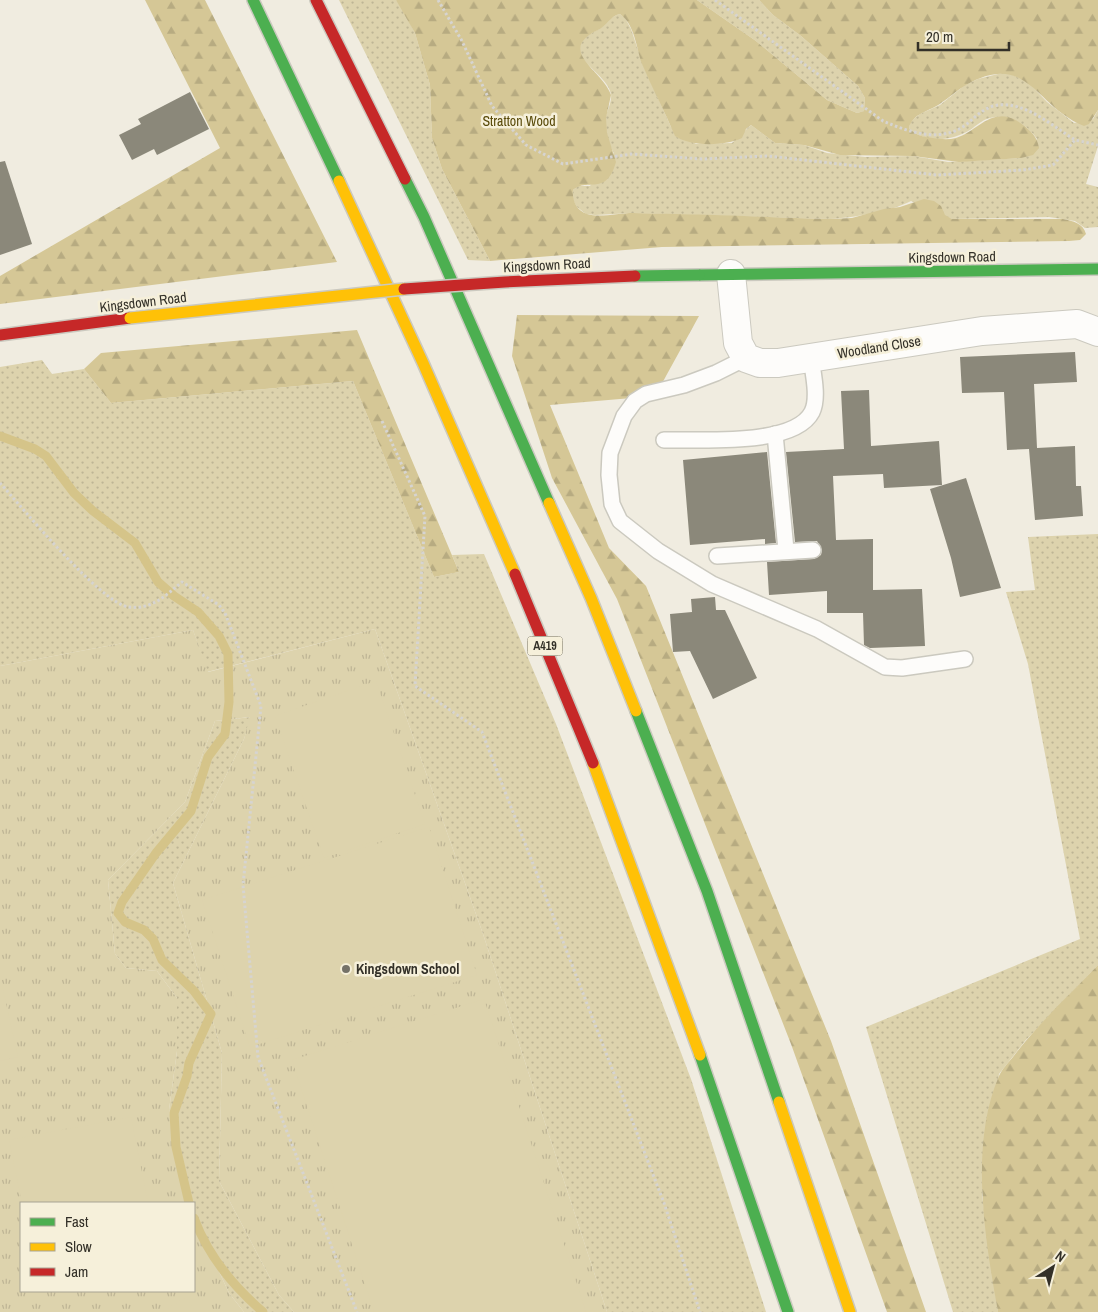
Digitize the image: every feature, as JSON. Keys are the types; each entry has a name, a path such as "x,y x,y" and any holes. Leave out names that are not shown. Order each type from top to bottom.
{"main road":[{"name":"A419","path":"253,0 364,230 527,602 592,762 648,912 727,1130 788,1312"},
{"path":"316,0 424,218 591,598 706,891 850,1312"},
{"name":"Kingsdown Road","path":"0,335 130,318 331,296 559,279 731,274 1098,269"}],"street":[{"path":"731,274 738,342 746,358"},
{"name":"Woodland Close","path":"746,358 760,364 778,364 982,331 1077,324 1098,332"}],"lane":[{"path":"746,358 716,373 684,385 646,394 635,401 624,416 610,453 609,475 612,504 620,521 658,551 712,584 817,629 885,667 902,668 965,659"},
{"path":"664,440 751,438 775,434 799,426 812,412 814,394 811,358"},
{"path":"775,434 786,550"},
{"path":"717,556 786,550 813,550"}],"path":[{"path":"438,0 462,41 492,106 526,145 562,164 632,154 702,159 768,156 937,175 1023,170 1053,165 1075,140"},
{"path":"715,0 883,120 900,128 935,136 964,126 983,110 1000,105 1027,111 1075,140 1098,145"},
{"path":"382,420 425,516 415,686 482,732 664,1203 700,1312"},
{"path":"0,483 100,591 122,606 137,607 155,603 182,582 212,600 225,612 261,706 243,885 258,1057 357,1312"}],"green space":[{"path":"145,0 205,0 337,262 0,304 0,276 220,148"},
{"path":"339,0 396,0 400,3 415,33 430,85 432,138 442,169 490,261 468,260"},
{"name":"Stratton Wood","path":"396,0 697,0 756,41 827,100 857,113 864,111 865,98 858,86 801,36 773,15 759,0 1098,0 1098,110 1089,124 1084,126 1067,117 1030,85 1018,78 1004,74 987,76 959,89 937,106 918,116 909,128 922,136 953,139 987,120 1003,116 1012,118 1028,129 1035,137 1039,148 1033,155 1021,158 959,162 913,156 840,155 804,145 775,143 751,125 746,129 742,138 727,143 699,144 682,140 675,136 650,82 629,24 620,14 617,15 586,38 581,46 581,53 585,61 611,95 606,118 607,133 616,162 612,173 602,183 579,186 573,190 573,197 577,207 583,212 592,215 633,213 830,219 852,218 884,209 900,207 924,199 934,201 941,206 945,215 952,219 1063,219 1080,225 1086,234 1080,240 1069,241 662,247 490,261 442,169 432,138 430,85 415,33"},
{"path":"697,0 759,0 773,15 801,36 858,86 865,98 864,111 857,113 827,100 756,41"},
{"path":"620,14 625,18 631,29 643,65 671,127 696,144 732,143 751,125 775,143 804,145 827,153 865,157 913,156 948,162 1021,158 1037,139 1017,121 1004,117 987,119 963,134 939,139 923,137 909,128 910,122 920,114 940,105 965,85 978,79 1006,72 1028,82 1047,102 1074,123 1093,119 1098,110 1098,146 1086,184 1098,187 1098,227 1085,228 1075,221 1049,217 952,219 911,201 894,208 872,213 830,219 633,213 586,214 577,207 572,199 573,190 578,186 590,186 614,153 606,130 606,116 611,94 601,77 581,54 580,46 586,38"},
{"path":"517,315 699,316 655,396 550,405 609,548 646,586 831,1041 926,1312 887,1312 791,1044 617,599 552,478 512,356"},
{"path":"357,330 459,572 434,577 353,381 111,403 84,369 101,353"},
{"path":"42,360 52,374 84,369 111,403 353,381 434,577 459,572 452,555 484,554 556,724 691,1079 766,1312 607,1312 483,934 375,629 207,672 193,630 0,666 0,367"},
{"path":"1098,534 1098,965 1025,1041 999,1074 982,1195 998,1312 953,1312 866,1027 1080,939 1028,664 1006,592 1035,590 1028,537"},
{"name":"Kingsdown School","path":"375,629 483,934 607,1312 294,1312 279,1295 219,1181 222,1053 173,883 244,739 250,717 215,721 185,802 108,880 115,954 126,968 157,971 177,998 177,1051 169,1110 187,1202 20,1202 20,1292 195,1292 195,1220 229,1293 244,1312 0,1312 0,666 193,630 208,672"},
{"path":"376,681 425,824 324,858 275,716"},
{"path":"251,717 244,739 173,883 222,1053 219,1181 279,1295 294,1312 244,1312 229,1293 195,1220 195,1202 187,1202 169,1110 177,1051 177,998 157,971 126,968 115,954 108,880 185,802 215,721"},
{"path":"429,827 477,975 250,1047 202,900"},
{"path":"1098,965 1098,1312 998,1312 988,1254 982,1193 984,1132 990,1103 999,1076 1005,1066 1043,1021"},
{"path":"0,976 18,1057 0,1061"},
{"path":"484,999 586,1312 374,1312 292,1060"},
{"path":"131,1117 148,1202 22,1202 9,1140"},
{"path":"186,1297 196,1312 162,1312"}],"building":[{"path":"190,92 209,129 157,155 154,149 132,160 119,135 141,124 138,119"},
{"path":"5,161 32,244 0,255 0,162"},
{"path":"1075,352 1077,382 1034,384 1037,448 1075,446 1076,486 1081,486 1083,516 1035,520 1029,449 1007,450 1004,392 962,393 960,357"},
{"path":"869,390 871,446 939,441 942,485 884,488 883,474 833,476 836,540 873,539 873,590 922,589 925,646 870,648 864,645 863,613 827,613 827,591 769,595 767,562 814,559 821,555 822,550 817,541 795,542 786,452 844,449 841,391"},
{"path":"767,452 776,543 765,544 765,539 690,545 683,460"},
{"path":"966,478 1001,588 960,597 951,558 930,489"},
{"path":"715,597 716,610 725,610 757,678 713,699 690,651 673,652 670,614 692,612 691,599"}],"waterway":[{"path":"0,436 35,449 46,456 74,493 93,511 135,543 158,582 174,596 198,612 219,636 228,654 229,702 225,734 208,757 191,811 156,853 122,902 118,913 125,922 144,930 153,939 162,960 194,991 211,1014 189,1063 187,1076 174,1113 176,1147 189,1202"},
{"path":"195,1220 214,1258 232,1281 263,1312"}],"traffic: fast":[{"path":"253,0 339,181"},
{"path":"405,179 424,217 549,503"},
{"path":"699,275 1098,269"},
{"path":"635,276 699,275"},
{"path":"636,711 707,891 779,1102"},
{"path":"700,1055 788,1312"}],"traffic: slow":[{"path":"339,181 423,363 515,574"},
{"path":"130,318 404,289"},
{"path":"549,503 591,598 636,711"},
{"path":"593,763 700,1055"},
{"path":"779,1102 850,1312"}],"traffic: jam":[{"path":"316,0 405,179"},
{"path":"404,289 635,276"},
{"path":"0,335 130,318"},
{"path":"515,574 593,763"}],"place":[{"name":"Kingsdown School","path":"346,969"}]}
